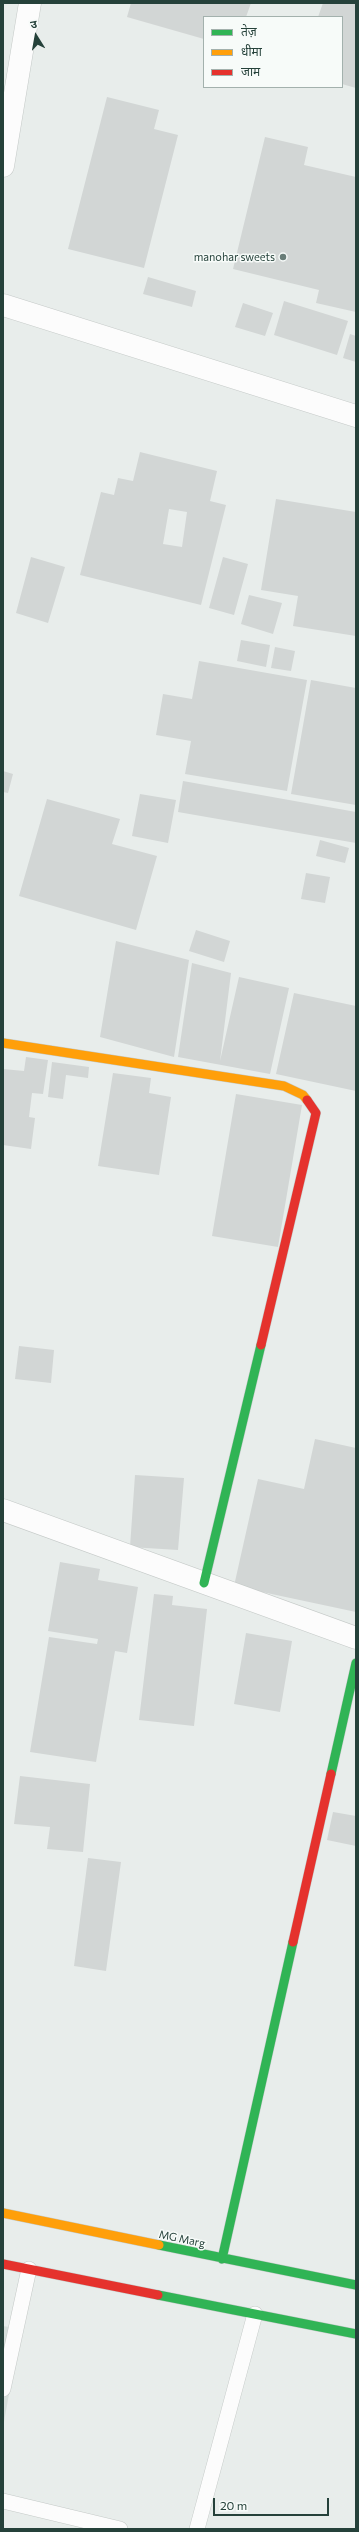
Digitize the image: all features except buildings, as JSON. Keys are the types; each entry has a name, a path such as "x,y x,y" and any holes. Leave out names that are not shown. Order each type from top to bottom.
{"street":[{"path":"3,166 30,3"},
{"path":"3,305 356,416"},
{"path":"3,1043 284,1086 303,1095 316,1113 204,1583"},
{"path":"3,1510 356,1638"},
{"path":"222,2259 356,1663"},
{"name":"MG Marg","path":"3,2214 356,2285"},
{"path":"3,2264 356,2334"}],"lane":[{"path":"3,2389 29,2269"},
{"path":"197,2529 255,2314"},
{"path":"3,2501 120,2529"}],"shaded area":[{"path":"3,2326 21,2329 3,2427"}],"traffic: fast":[{"path":"204,1583 261,1345"},
{"path":"331,1774 356,1663"},
{"path":"222,2259 293,1942"},
{"path":"159,2245 356,2285"},
{"path":"158,2295 356,2334"}],"traffic: slow":[{"path":"3,1043 284,1086 303,1095 307,1100"},
{"path":"3,2213 159,2245"}],"traffic: jam":[{"path":"261,1345 316,1113 307,1100"},
{"path":"293,1942 331,1774"},
{"path":"3,2264 158,2295"}],"place":[{"name":"manohar sweets","path":"283,257"}]}
